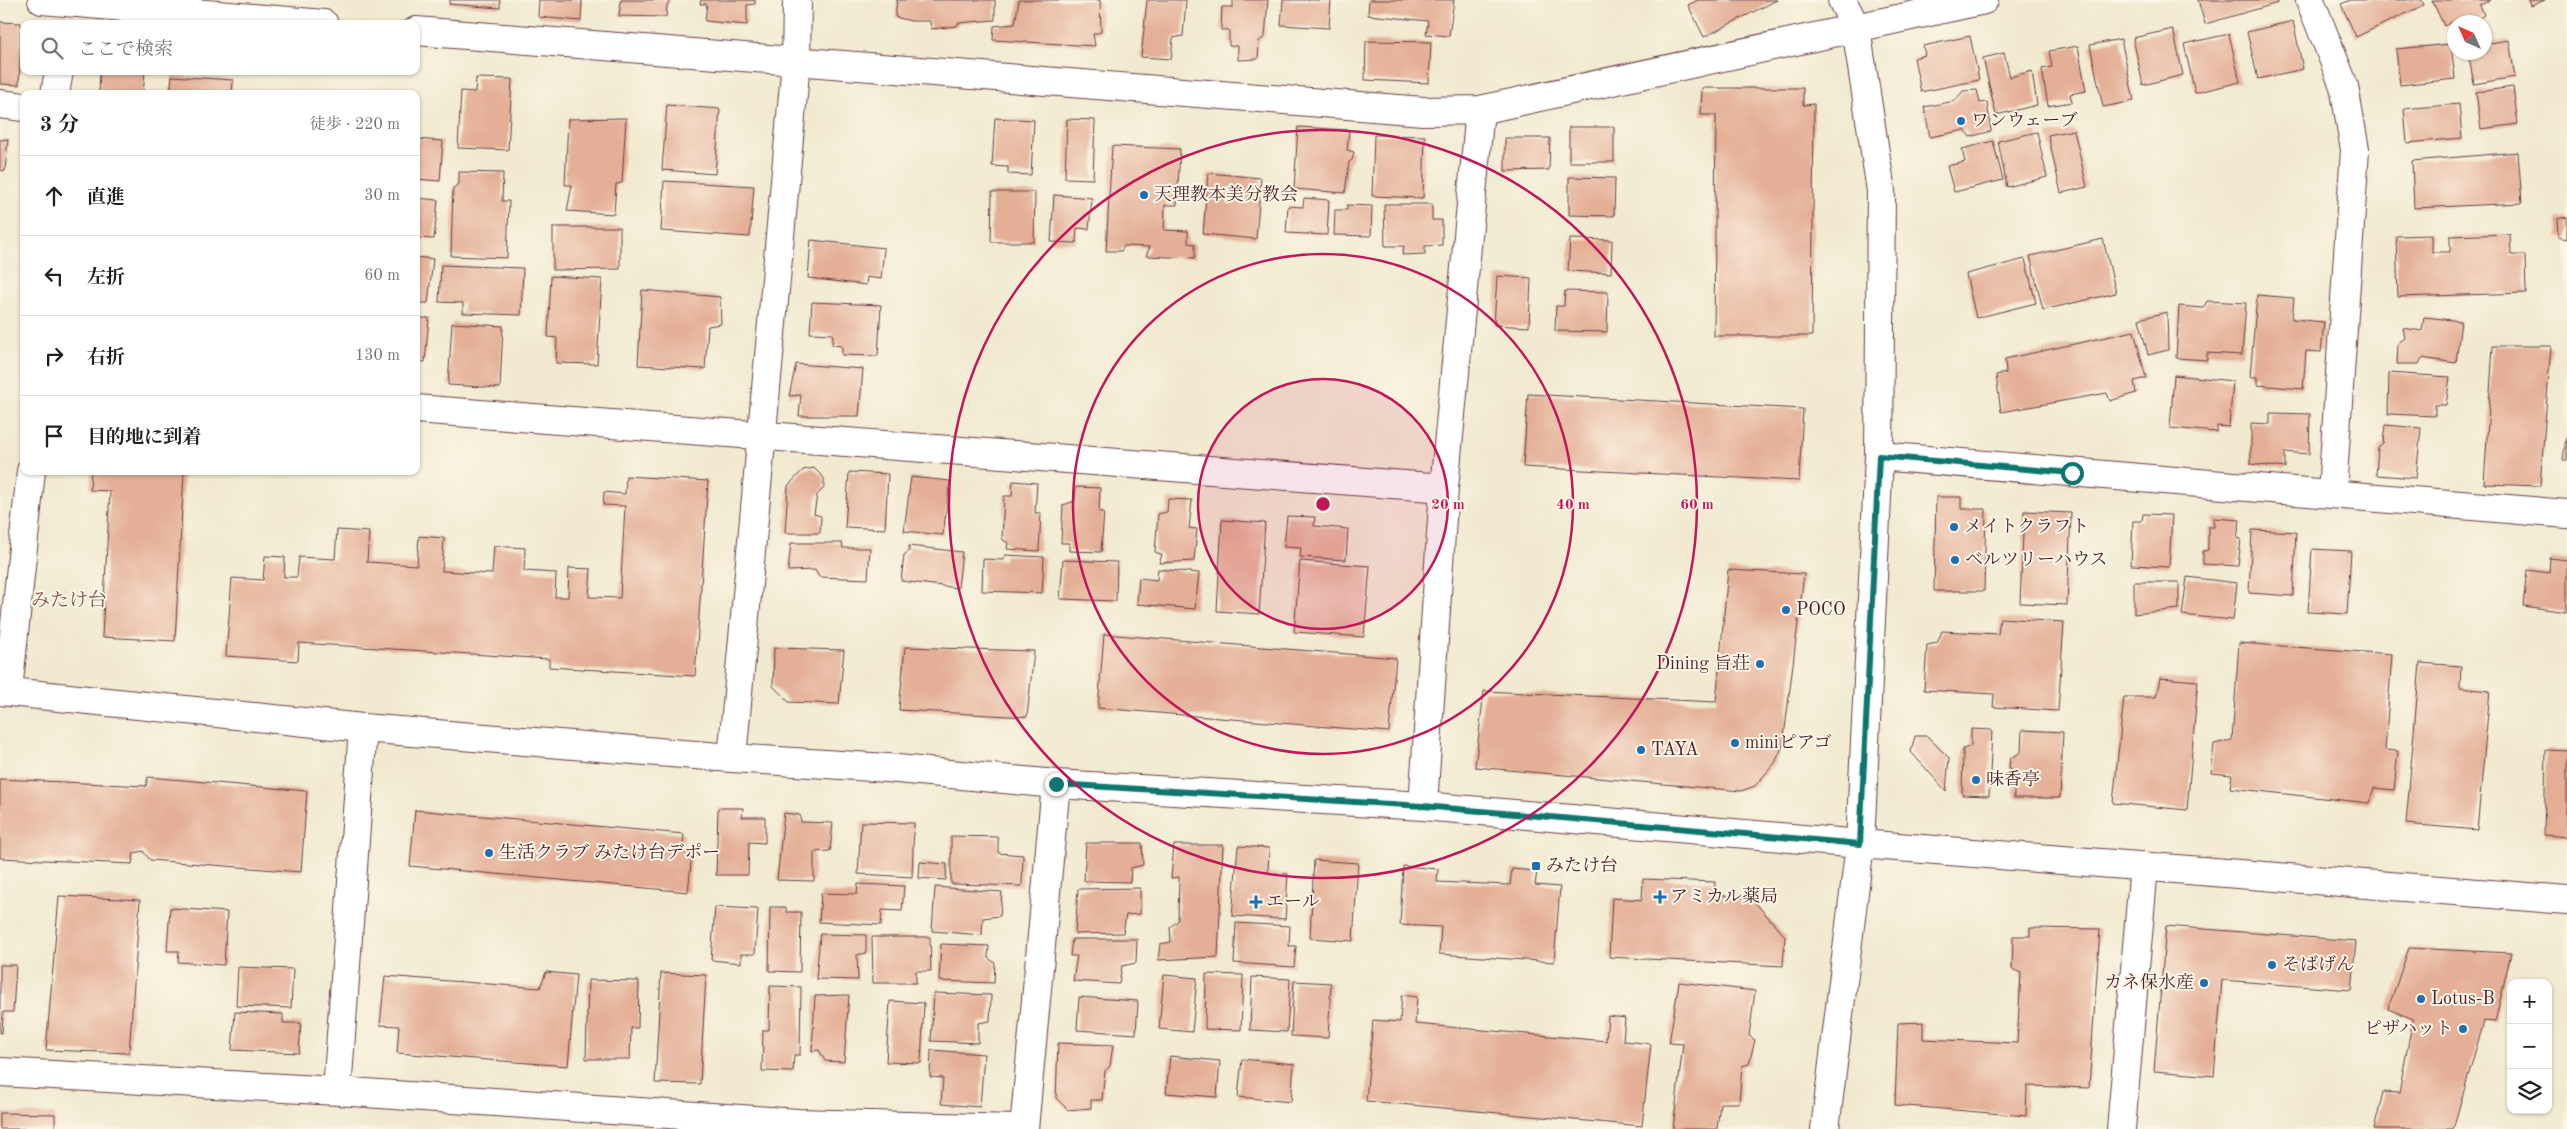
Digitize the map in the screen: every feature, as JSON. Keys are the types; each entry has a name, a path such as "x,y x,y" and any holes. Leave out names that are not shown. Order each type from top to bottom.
{"street":[{"path":"42,0 68,9 256,20"},
{"path":"732,758 796,62 797,0"},
{"path":"1825,1129 1860,844 1879,456 1881,191 1856,28 1842,0"},
{"path":"420,31 1423,111 1480,110 1984,0"},
{"path":"2310,0 2344,86 2355,150 2332,492"},
{"path":"56,90 58,75"},
{"path":"0,104 20,106"},
{"path":"1423,806 1444,488 1480,110"},
{"path":"420,409 1444,488"},
{"path":"1879,456 2332,492 2567,514"},
{"path":"31,475 4,691 362,728 732,758 887,768 1056,784 1423,806 1860,844 2567,900"},
{"path":"337,1090 362,728"},
{"path":"1024,1129 1056,784"},
{"path":"2121,1129 2144,866"},
{"path":"0,1072 337,1090 798,1126 1014,1129"}],"building":[{"path":"450,0 500,0 500,8 449,4"},
{"path":"539,0 582,0 581,21 538,17"},
{"path":"621,0 671,0 667,5 666,17 619,16"},
{"path":"701,0 755,0 755,4 747,5 747,25 705,21 707,4 700,4"},
{"path":"897,0 995,0 995,20 958,23 957,26 931,29 930,21 911,21 895,17"},
{"path":"1019,0 1100,0 1101,32 1093,34 1095,46 993,40 994,26 1015,24"},
{"path":"1147,0 1186,0 1183,36 1173,38 1171,59 1141,57"},
{"path":"1233,0 1268,0 1265,37 1259,41 1258,59 1238,60 1238,46 1229,46 1229,30 1221,30 1222,7 1233,7"},
{"path":"1283,0 1331,0 1329,28 1281,25"},
{"path":"1369,0 1454,0 1449,36 1426,34 1428,21 1368,15"},
{"path":"1698,0 1777,0 1704,37 1688,5"},
{"path":"2198,0 2277,0 2278,3 2205,24"},
{"path":"2351,0 2422,0 2424,5 2356,37 2341,4"},
{"path":"2432,0 2490,0 2480,5 2484,15 2447,15 2447,24 2444,26"},
{"path":"2529,0 2545,0 2531,6"},
{"path":"2293,21 2303,69 2258,79 2247,32"},
{"path":"0,22 20,23 19,85 0,84"},
{"path":"2173,29 2183,75 2143,85 2133,38"},
{"path":"2229,34 2240,82 2195,93 2184,44"},
{"path":"1970,36 1979,80 1921,92 1914,58 1925,55 1923,46"},
{"path":"2121,39 2134,101 2103,107 2090,45"},
{"path":"2509,40 2515,77 2474,84 2470,60 2492,60 2492,43"},
{"path":"1366,41 1431,42 1429,83 1365,80"},
{"path":"2447,44 2447,60 2453,60 2455,79 2400,85 2396,49"},
{"path":"2078,46 2086,91 2070,94 2072,102 2048,106 2042,69 2052,67 2049,51"},
{"path":"2004,53 2010,77 2032,71 2037,105 1996,115 1983,58"},
{"path":"100,75 145,75 143,90 99,90"},
{"path":"172,76 233,80 232,90 170,90"},
{"path":"476,78 512,79 508,150 458,148 461,91 475,92"},
{"path":"2513,87 2518,124 2481,129 2476,92"},
{"path":"1702,88 1803,88 1803,105 1814,104 1812,336 1714,336 1716,115 1701,115"},
{"path":"1977,90 1980,103 1987,102 1991,131 1970,137 1965,130 1930,137 1924,107 1955,101 1963,91"},
{"path":"2459,104 2462,138 2407,143 2404,109"},
{"path":"667,105 720,109 715,174 662,170"},
{"path":"626,118 622,183 616,184 614,214 567,211 572,185 565,185 568,119"},
{"path":"995,118 1034,120 1031,175 1008,174 1008,167 992,166"},
{"path":"1067,119 1095,120 1093,179 1065,178"},
{"path":"1298,127 1349,130 1347,150 1354,152 1352,160 1349,162 1345,193 1294,189"},
{"path":"1569,127 1614,127 1614,162 1569,162"},
{"path":"2074,130 2087,187 2061,193 2048,135"},
{"path":"2037,132 2047,177 2007,187 1998,141"},
{"path":"1374,135 1425,136 1423,198 1372,196"},
{"path":"1505,138 1550,138 1549,170 1505,171"},
{"path":"8,139 5,171 0,170 0,140"},
{"path":"420,139 443,141 440,181 420,179"},
{"path":"1993,141 2003,180 1954,192 1947,166 1965,162 1962,149"},
{"path":"1112,146 1180,149 1177,205 1165,205 1164,230 1188,231 1188,243 1195,244 1195,258 1146,256 1150,247 1124,246 1121,251 1106,251"},
{"path":"2518,152 2522,203 2414,208 2412,161"},
{"path":"459,172 503,173 502,201 509,201 507,258 451,256 453,188 459,184"},
{"path":"1208,173 1261,178 1256,239 1203,234"},
{"path":"1569,177 1615,178 1614,216 1569,215"},
{"path":"664,181 754,186 750,237 661,231"},
{"path":"992,192 1035,192 1034,242 991,242"},
{"path":"1054,195 1092,198 1089,229 1077,228 1076,243 1051,242"},
{"path":"420,198 438,200 434,239 420,238"},
{"path":"1304,198 1329,200 1327,235 1286,233 1288,206 1303,207"},
{"path":"1384,204 1432,204 1432,220 1442,220 1442,245 1425,246 1425,254 1402,255 1404,246 1385,246"},
{"path":"1347,205 1372,206 1371,236 1334,235 1335,210 1347,210"},
{"path":"2567,217 2567,239 2558,237 2557,219"},
{"path":"553,227 620,227 620,269 553,270"},
{"path":"2510,234 2511,255 2525,255 2526,293 2398,297 2396,236 2432,235 2432,252 2450,252 2450,236"},
{"path":"1570,239 1612,240 1611,273 1568,271"},
{"path":"2103,239 2116,293 2043,310 2030,256"},
{"path":"811,240 884,248 881,279 867,277 866,285 808,278"},
{"path":"420,257 433,259 428,303 420,303"},
{"path":"2025,259 2036,303 1976,318 1966,274"},
{"path":"441,265 523,268 521,315 463,313 463,303 439,302"},
{"path":"551,276 602,279 597,364 556,363 557,338 548,337"},
{"path":"1497,276 1531,278 1529,327 1494,325"},
{"path":"642,290 720,297 721,324 708,326 705,369 638,365"},
{"path":"1565,291 1608,292 1607,332 1555,331 1556,306 1564,306"},
{"path":"2257,295 2294,298 2292,319 2324,322 2321,352 2306,351 2303,389 2257,385 2257,377 2250,377"},
{"path":"2207,301 2246,303 2242,355 2207,353 2207,360 2176,358 2179,306 2203,308"},
{"path":"812,302 881,305 878,356 842,355 842,346 832,345 833,334 810,333"},
{"path":"2167,312 2168,350 2148,355 2139,319"},
{"path":"2424,317 2461,321 2456,363 2422,358 2419,364 2397,364 2398,343 2405,338 2403,328 2422,331"},
{"path":"420,318 429,318 425,362 420,361"},
{"path":"452,323 503,326 500,388 448,385"},
{"path":"2134,331 2146,378 2134,381 2136,393 2110,401 2107,393 2001,412 1996,375 2006,373 2005,359"},
{"path":"2493,346 2551,346 2540,486 2484,484"},
{"path":"796,364 863,369 859,416 799,416 801,395 789,396"},
{"path":"2389,373 2450,377 2446,405 2435,405 2435,416 2388,414"},
{"path":"2174,375 2233,381 2229,427 2217,426 2217,432 2170,428"},
{"path":"1528,394 1803,409 1799,481 1523,467"},
{"path":"2270,413 2310,414 2309,454 2285,452 2285,468 2251,464 2251,423 2270,424"},
{"path":"2385,425 2421,428 2416,478 2376,475 2378,447 2383,443"},
{"path":"2566,438 2567,460 2563,460"},
{"path":"814,468 824,478 824,488 817,495 814,514 821,516 820,533 785,533 788,486 803,470"},
{"path":"849,472 888,474 885,529 845,527"},
{"path":"91,475 184,475 175,641 102,637 110,491 90,490"},
{"path":"626,476 708,481 695,676 549,667 549,659 299,643 298,661 226,656 232,578 263,580 265,556 285,557 284,577 297,577 299,557 335,559 337,530 369,532 367,562 417,565 419,536 444,538 442,571 492,574 494,546 525,548 524,571 556,573 555,597 568,597 569,568 591,569 589,597 620,598 625,506 603,505 604,492 625,494"},
{"path":"911,477 950,481 943,535 904,531"},
{"path":"1013,481 1037,483 1035,513 1041,513 1039,551 1007,549 1008,543 1002,539 1004,496 1012,496"},
{"path":"1076,487 1100,488 1099,512 1104,512 1101,552 1069,551 1069,543 1061,543 1063,505 1075,501"},
{"path":"1936,497 1961,497 1961,509 1986,509 1984,591 1934,591"},
{"path":"1168,499 1192,500 1189,528 1197,529 1194,561 1159,563 1162,555 1155,552 1158,514 1167,512"},
{"path":"2024,511 2071,513 2067,605 2020,603"},
{"path":"2143,514 2172,515 2169,567 2131,565 2133,521 2142,521"},
{"path":"1287,516 1315,517 1314,526 1348,529 1346,560 1300,557 1301,548 1284,547"},
{"path":"2213,518 2240,520 2237,538 2241,539 2238,566 2203,564 2203,551 2208,550 2208,527 2214,527"},
{"path":"1222,520 1265,523 1259,614 1217,611"},
{"path":"2252,530 2296,532 2293,596 2249,593"},
{"path":"791,543 842,543 843,548 870,548 868,579 819,577 815,570 788,571"},
{"path":"909,546 962,552 958,588 901,581 904,555 909,551"},
{"path":"2312,549 2351,551 2347,614 2308,612"},
{"path":"1005,555 1044,557 1042,593 982,591 983,559 1004,560"},
{"path":"2550,558 2567,560 2567,612 2523,606 2527,570 2549,573"},
{"path":"1063,560 1117,562 1116,601 1060,599"},
{"path":"1300,561 1370,566 1364,637 1294,632"},
{"path":"1158,569 1199,573 1195,609 1137,604 1139,578 1157,580"},
{"path":"1728,570 1804,574 1783,745 1775,763 1755,786 1741,791 1475,767 1484,691 1716,702"},
{"path":"2187,577 2237,583 2233,620 2182,615"},
{"path":"2134,582 2179,582 2179,609 2134,614"},
{"path":"2000,618 2064,622 2058,711 1993,707 1994,694 1924,690 1927,645 1937,643 1942,631 1998,634"},
{"path":"1104,634 1396,658 1389,732 1098,708"},
{"path":"2239,643 2392,654 2385,750 2398,751 2394,790 2374,788 2369,803 2230,788 2232,775 2211,773 2214,744 2232,740"},
{"path":"905,647 1034,651 1027,717 899,710"},
{"path":"774,648 844,650 839,704 789,702 773,686"},
{"path":"2420,663 2461,666 2460,688 2490,691 2477,830 2406,824"},
{"path":"2160,678 2198,681 2187,810 2113,803 2124,697 2156,697"},
{"path":"1971,729 1992,730 1989,796 1962,795 1963,749 1971,746"},
{"path":"2022,730 2063,732 2060,798 2014,798 2014,775 2009,767 2010,759 2021,752"},
{"path":"1915,736 1927,736 1949,758 1946,791 1911,752"},
{"path":"2546,750 2567,751 2567,837 2544,835"},
{"path":"148,777 307,791 301,872 150,860 143,851 134,853 132,864 0,858 0,779 146,786"},
{"path":"718,808 743,808 742,817 765,817 765,843 749,842 748,875 716,875"},
{"path":"415,810 684,834 682,853 692,854 688,892 410,866"},
{"path":"784,813 800,815 801,822 833,823 830,851 814,852 814,881 777,880"},
{"path":"861,822 914,823 912,877 858,874"},
{"path":"951,836 998,837 998,853 1023,855 1022,886 951,884"},
{"path":"1086,843 1142,843 1143,865 1131,868 1130,882 1084,881"},
{"path":"1174,845 1223,845 1218,957 1158,960 1160,944 1171,942 1170,927 1178,921 1179,877 1171,878"},
{"path":"1238,846 1269,848 1268,873 1288,874 1285,919 1232,916"},
{"path":"1314,860 1358,863 1353,941 1310,938"},
{"path":"920,862 947,864 946,880 919,878"},
{"path":"1403,866 1438,869 1437,882 1510,885 1512,869 1537,871 1535,885 1560,887 1554,962 1439,954 1441,927 1400,925"},
{"path":"1643,879 1715,882 1714,895 1751,898 1785,936 1783,966 1609,957 1612,898 1642,900"},
{"path":"858,884 904,886 902,911 882,910 881,925 819,922 821,893 857,894"},
{"path":"935,887 1002,892 1000,916 983,918 982,935 932,931"},
{"path":"1140,888 1140,914 1126,915 1123,933 1075,934 1078,889"},
{"path":"59,896 140,900 129,1053 46,1050"},
{"path":"715,907 758,909 755,954 741,954 741,963 711,960"},
{"path":"770,907 786,907 786,912 801,912 800,972 769,971"},
{"path":"170,908 227,912 224,965 178,962 179,951 167,951"},
{"path":"1236,923 1290,926 1289,946 1296,946 1294,967 1234,963"},
{"path":"2166,926 2356,941 2351,990 2222,980 2214,1076 2154,1071"},
{"path":"2030,928 2100,929 2089,1088 2027,1086 2026,1116 1895,1105 1898,1023 1923,1022 1923,1039 2017,1043 2021,973 2012,969 2013,936 2030,936"},
{"path":"820,934 866,935 866,953 857,955 858,980 816,979"},
{"path":"872,937 930,937 931,971 916,971 916,983 873,983"},
{"path":"1072,939 1137,939 1136,963 1122,966 1119,984 1073,981 1077,956 1070,956"},
{"path":"941,944 989,946 988,958 995,963 994,983 939,981"},
{"path":"2409,948 2511,953 2495,1022 2484,1021 2453,1129 2374,1129 2383,1092 2399,1093 2413,1019 2388,1009"},
{"path":"0,965 16,965 13,1012 3,1012 2,1033 0,1033"},
{"path":"238,967 293,969 291,1008 236,1006"},
{"path":"546,972 576,975 568,1066 397,1053 399,1026 380,1025 385,976 540,988"},
{"path":"661,973 706,975 700,1084 655,1083"},
{"path":"1206,974 1243,975 1241,1030 1205,1029"},
{"path":"1164,975 1197,978 1192,1032 1159,1029"},
{"path":"1252,977 1290,979 1287,1032 1250,1030"},
{"path":"588,980 639,981 638,1028 631,1028 630,1059 586,1059"},
{"path":"1294,981 1331,983 1328,1038 1291,1036"},
{"path":"1679,982 1755,991 1749,1036 1755,1040 1749,1064 1742,1066 1739,1103 1720,1103 1717,1129 1673,1129 1683,1044 1669,1043"},
{"path":"770,986 801,987 800,1055 794,1055 793,1072 762,1071 763,1030 769,1030"},
{"path":"934,993 991,995 990,1021 978,1023 978,1043 931,1041"},
{"path":"849,995 844,1062 825,1061 819,1050 812,1051 815,996"},
{"path":"1402,995 1417,997 1415,1024 1606,1041 1608,1016 1625,1018 1623,1041 1651,1044 1642,1126 1366,1101 1373,1020 1400,1022"},
{"path":"1079,997 1138,1001 1136,1034 1077,1030"},
{"path":"890,1001 924,1003 921,1063 886,1062"},
{"path":"235,1012 283,1014 283,1023 301,1023 299,1053 232,1050"},
{"path":"1058,1043 1113,1045 1110,1066 1105,1071 1102,1100 1091,1100 1091,1108 1068,1110 1056,1098"},
{"path":"931,1050 984,1054 980,1107 941,1104 943,1078 930,1077"},
{"path":"1170,1056 1220,1061 1217,1097 1166,1093"},
{"path":"1242,1059 1294,1064 1291,1102 1238,1097"},
{"path":"0,1113 55,1114 55,1129 0,1129"}],"place":[{"name":"ワンウェーブ","path":"1961,121"},
{"name":"天理教本美分教会","path":"1144,195"},
{"name":"メイトクラフト","path":"1954,527"},
{"name":"ベルツリーハウス","path":"1955,560"},
{"name":"POCO","path":"1786,610"},
{"name":"Dining 旨荘","path":"1760,664"},
{"name":"miniピアゴ","path":"1735,743"},
{"name":"TAYA","path":"1641,750"},
{"name":"味香亭","path":"1976,780"},
{"name":"生活クラブ みたけ台デポー","path":"489,853"},
{"name":"みたけ台","path":"1536,866"},
{"name":"アミカル薬局","path":"1660,897"},
{"name":"エール","path":"1256,902"},
{"name":"そばげん","path":"2272,965"},
{"name":"カネ保水産","path":"2204,983"},
{"name":"Lotus-B","path":"2421,999"},
{"name":"ピザハット","path":"2463,1029"}],"district":[{"name":"みたけ台","path":"69,601"}],"route":[{"path":"1056,784 1423,806 1860,844 1879,456 2072,473"}]}
